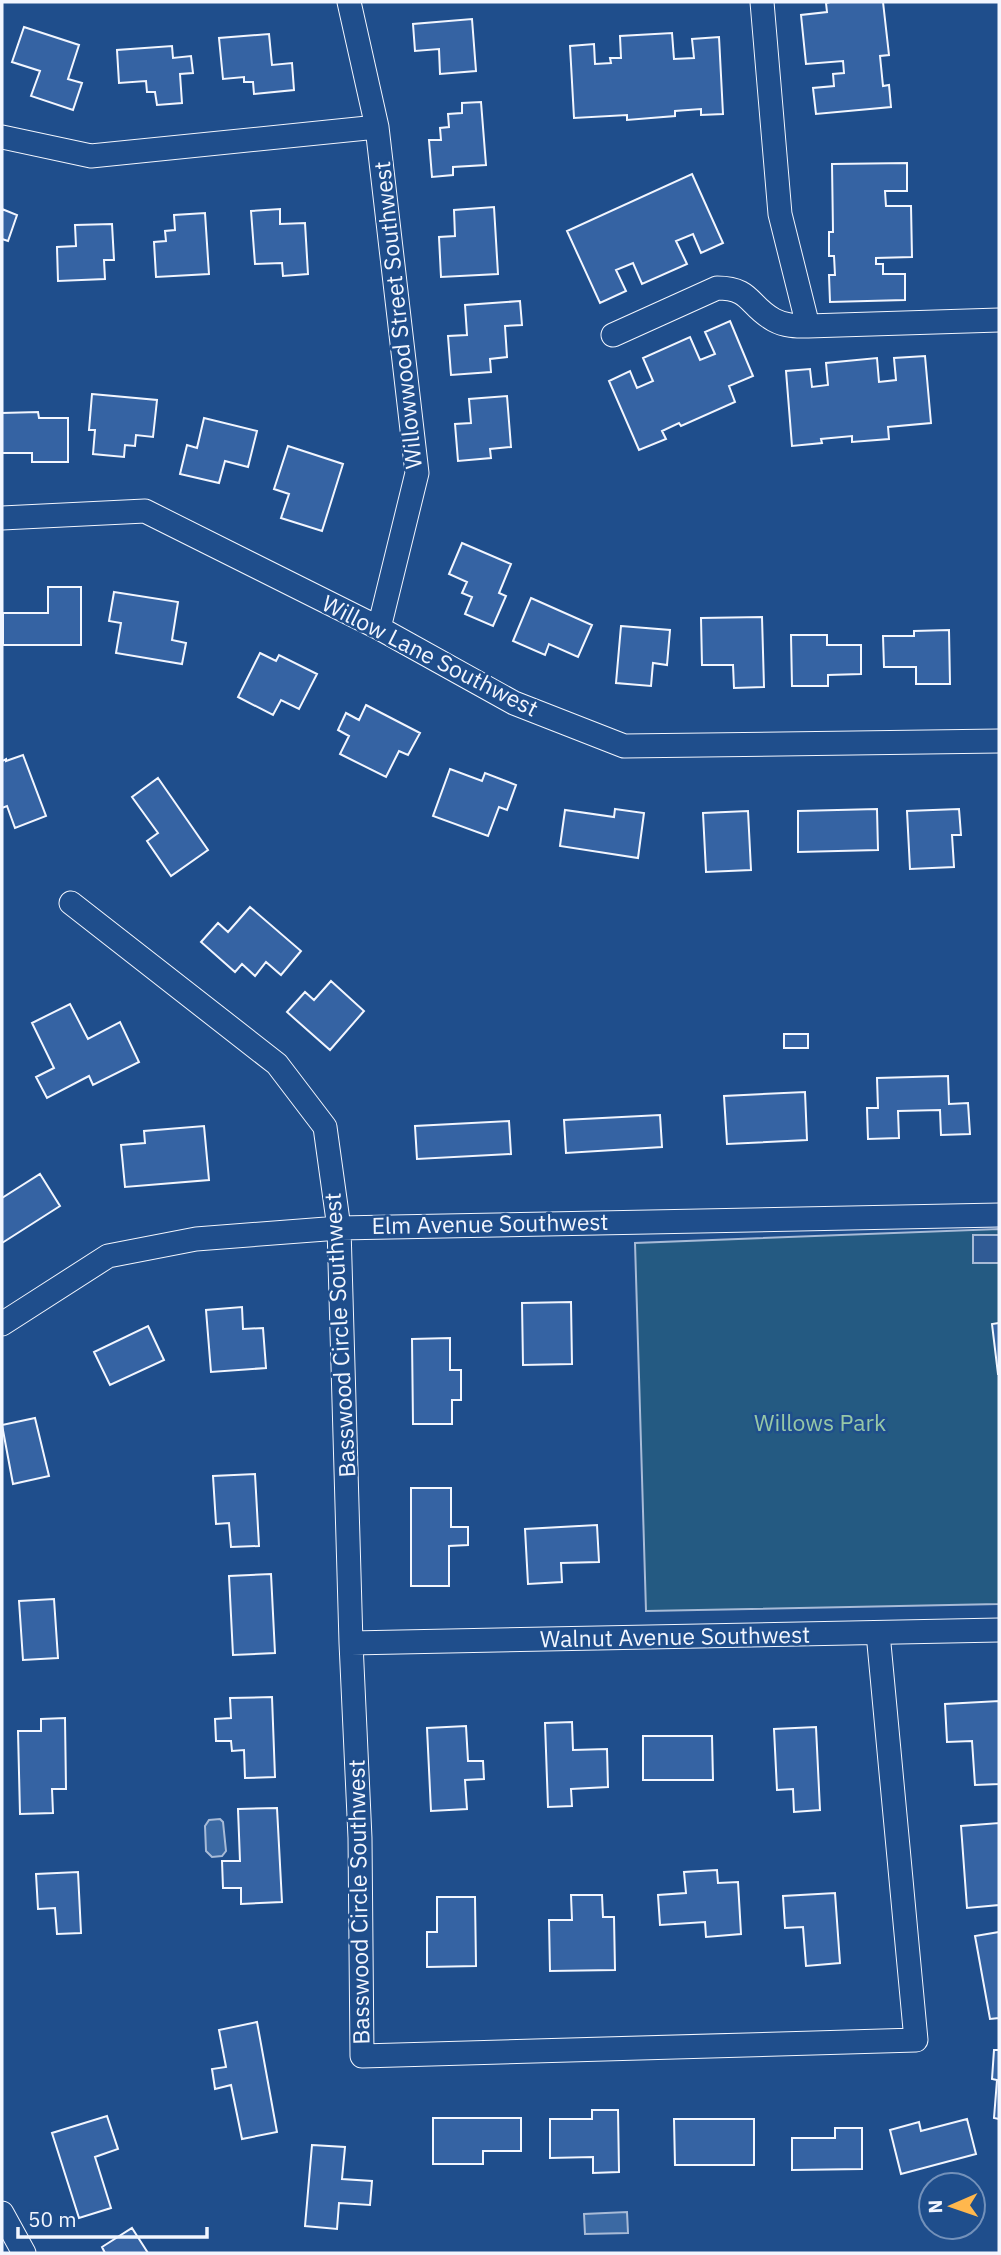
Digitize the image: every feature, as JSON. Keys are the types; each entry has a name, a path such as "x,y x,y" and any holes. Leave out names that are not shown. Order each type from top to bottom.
{"street":[{"name":"Willowwood Street Southwest","path":"349,2 377,127 418,473 379,628"},
{"path":"762,2 780,214 808,326"},
{"path":"2,137 91,156 377,127"},
{"path":"613,335 717,288 733,288 746,295 774,320 790,326 999,320"},
{"name":"Willow Lane Southwest","path":"2,518 145,511 379,628 514,703 624,746 999,741"},
{"name":"Basswood Circle Southwest","path":"71,903 277,1064 325,1127 339,1228 351,1643 360,1838 362,2056 916,2040 878,1633"},
{"name":"Elm Avenue Southwest","path":"2,1324 108,1256 196,1239 339,1228 999,1215"},
{"name":"Walnut Avenue Southwest","path":"351,1643 999,1630"},
{"path":"2,2213 24,2253"}],"green space":[{"name":"Willows Park","path":"999,1229 999,1604 646,1611 635,1243"}],"shaded area":[{"path":"973,1235 999,1235 999,1263 973,1263"},
{"path":"220,1819 223,1822 226,1851 222,1856 212,1857 206,1851 205,1826 209,1820"},
{"path":"627,2212 628,2233 585,2234 584,2214"}],"building":[{"path":"883,2 889,55 880,56 883,86 889,85 891,107 816,114 813,88 834,86 833,74 844,73 843,61 806,64 801,15 827,12 826,3"},
{"path":"472,19 476,71 440,74 439,49 415,51 413,24"},
{"path":"24,27 79,45 68,79 82,83 73,110 31,96 40,71 12,62"},
{"path":"672,33 674,59 694,58 692,39 719,37 723,114 701,115 701,109 675,111 675,116 627,120 627,115 574,118 570,46 594,44 595,64 611,63 610,58 621,58 620,36"},
{"path":"269,34 272,65 292,63 294,90 254,94 253,82 244,82 244,77 223,79 219,38"},
{"path":"172,46 173,58 191,56 193,73 180,74 182,103 157,105 155,92 147,92 146,81 119,83 117,50"},
{"path":"481,102 486,165 453,167 453,175 432,177 429,140 441,140 440,128 449,127 448,114 462,113 462,103"},
{"path":"907,163 907,191 885,191 886,206 911,206 912,257 876,258 876,264 883,264 883,274 905,274 905,300 830,302 829,275 835,275 834,256 829,256 829,232 833,232 832,164"},
{"path":"692,174 723,243 701,253 693,234 676,241 687,264 642,284 633,263 616,270 626,291 600,303 567,231"},
{"path":"494,207 498,274 441,277 439,237 455,236 454,210"},
{"path":"2,209 17,215 8,241 2,239"},
{"path":"280,209 280,224 305,223 308,274 283,276 282,263 255,264 251,211"},
{"path":"205,213 209,274 156,277 154,242 166,241 165,231 175,230 174,215"},
{"path":"112,224 114,260 104,260 105,279 58,281 57,247 76,246 75,225"},
{"path":"520,301 522,325 505,326 507,357 490,359 491,372 451,375 448,336 467,335 465,305"},
{"path":"730,321 753,376 729,386 735,402 681,426 679,423 662,431 666,439 639,450 609,381 630,371 637,388 653,381 643,358 690,337 700,360 715,354 705,332"},
{"path":"925,356 931,423 888,427 889,439 852,442 852,436 821,439 822,443 792,446 786,371 810,369 812,387 828,385 826,363 877,358 879,382 896,380 894,358"},
{"path":"92,394 157,400 153,437 136,435 135,446 125,445 124,457 93,454 95,430 89,430"},
{"path":"507,396 511,447 490,449 491,458 458,461 455,424 471,423 469,399"},
{"path":"38,412 39,418 68,418 68,462 32,462 32,453 2,453 2,413"},
{"path":"204,418 257,431 248,467 225,461 219,483 180,474 187,445 197,448"},
{"path":"288,446 343,464 322,531 281,518 289,494 274,489"},
{"path":"462,543 511,564 499,593 506,596 493,626 465,614 472,597 462,593 467,582 449,574"},
{"path":"48,587 81,587 81,645 3,645 3,613 48,613"},
{"path":"114,592 178,602 172,640 186,643 182,664 116,653 121,623 109,621"},
{"path":"531,598 592,625 578,657 549,644 545,655 513,641"},
{"path":"762,617 764,687 734,688 733,665 702,665 701,618"},
{"path":"621,626 670,630 667,665 653,663 651,686 616,683"},
{"path":"949,630 950,684 916,684 916,667 884,667 883,636 914,636 914,631"},
{"path":"791,635 827,635 827,645 861,645 861,674 828,675 828,686 792,686"},
{"path":"260,653 276,661 279,655 317,674 299,709 281,700 273,715 238,697"},
{"path":"366,705 420,733 408,755 399,751 386,777 340,754 349,736 338,730 346,713 359,720"},
{"path":"23,755 46,816 15,828 7,806 2,808 2,761"},
{"path":"450,769 482,781 485,773 516,785 507,810 499,807 488,836 433,816"},
{"path":"158,778 208,850 171,876 147,841 158,833 132,797"},
{"path":"615,809 644,813 638,858 560,846 565,810 614,817"},
{"path":"877,809 878,850 798,852 798,811"},
{"path":"959,809 961,835 952,835 954,867 910,869 907,811"},
{"path":"748,811 751,870 706,872 703,813"},
{"path":"250,907 301,951 281,975 266,962 255,976 242,964 235,972 201,942 218,923 228,932"},
{"path":"331,981 364,1011 330,1050 287,1012 305,992 314,1000"},
{"path":"70,1004 88,1039 120,1022 139,1062 93,1085 89,1076 47,1098 36,1077 54,1068 32,1023"},
{"path":"784,1034 808,1034 808,1048 784,1048"},
{"path":"948,1076 949,1104 968,1103 970,1134 941,1135 940,1110 898,1111 899,1138 868,1139 867,1108 878,1108 877,1078"},
{"path":"805,1092 807,1140 727,1144 724,1096"},
{"path":"660,1115 662,1147 566,1153 564,1120"},
{"path":"509,1121 511,1154 417,1159 415,1126"},
{"path":"204,1126 209,1180 125,1187 121,1145 145,1143 144,1131"},
{"path":"40,1174 60,1206 2,1243 2,1198"},
{"path":"571,1302 572,1364 523,1365 522,1303"},
{"path":"242,1307 243,1329 263,1328 266,1368 211,1372 206,1310"},
{"path":"999,1323 999,1374 998,1374 992,1324"},
{"path":"148,1326 164,1360 110,1385 94,1352"},
{"path":"450,1338 450,1370 461,1370 461,1400 452,1400 452,1424 413,1424 412,1339"},
{"path":"35,1418 49,1476 13,1484 2,1425"},
{"path":"255,1474 259,1546 231,1547 229,1523 216,1524 213,1476"},
{"path":"411,1488 451,1488 451,1527 468,1527 468,1545 449,1546 449,1586 411,1586"},
{"path":"597,1525 599,1562 561,1563 562,1582 528,1584 525,1529"},
{"path":"271,1574 275,1653 233,1655 229,1576"},
{"path":"54,1599 58,1658 23,1660 19,1601"},
{"path":"272,1697 275,1777 245,1778 244,1750 232,1751 231,1741 216,1741 215,1719 231,1718 230,1698"},
{"path":"999,1701 999,1784 975,1785 972,1741 947,1742 945,1704"},
{"path":"65,1718 66,1789 52,1789 53,1813 20,1814 18,1731 41,1731 41,1719"},
{"path":"572,1722 573,1750 607,1749 608,1787 571,1789 572,1806 548,1807 545,1723"},
{"path":"466,1726 468,1761 483,1761 484,1779 465,1780 467,1809 431,1811 427,1728"},
{"path":"816,1727 820,1810 794,1812 793,1789 777,1790 774,1729"},
{"path":"643,1736 712,1736 713,1780 643,1780"},
{"path":"277,1808 282,1902 241,1904 241,1888 223,1888 222,1861 240,1861 238,1809"},
{"path":"999,1823 999,1905 967,1908 961,1826"},
{"path":"717,1870 718,1883 738,1882 741,1934 706,1937 705,1922 660,1925 658,1895 686,1893 684,1872"},
{"path":"78,1872 81,1933 57,1934 55,1908 38,1909 36,1874"},
{"path":"835,1893 840,1963 806,1966 803,1927 785,1928 783,1896"},
{"path":"571,1895 602,1895 603,1917 614,1917 615,1970 550,1971 549,1920 572,1920"},
{"path":"437,1897 475,1897 476,1966 427,1967 427,1932 437,1932"},
{"path":"999,1932 999,2018 990,2019 975,1936"},
{"path":"257,2022 277,2132 242,2139 231,2085 215,2089 212,2069 226,2067 219,2030"},
{"path":"994,2050 999,2050 999,2119 994,2118 997,2080 992,2079"},
{"path":"592,2110 618,2110 619,2172 593,2173 593,2157 550,2158 550,2119 592,2119"},
{"path":"107,2116 118,2149 95,2157 111,2208 79,2218 52,2133"},
{"path":"433,2118 521,2118 521,2151 483,2151 483,2164 433,2164"},
{"path":"674,2119 754,2119 754,2165 675,2165"},
{"path":"967,2119 976,2154 901,2174 890,2130 919,2122 921,2131"},
{"path":"835,2128 862,2128 862,2169 792,2170 792,2138 835,2138"},
{"path":"312,2145 345,2147 342,2179 372,2181 370,2205 339,2203 337,2229 305,2226"},
{"path":"132,2228 148,2253 105,2253 102,2247"}]}
